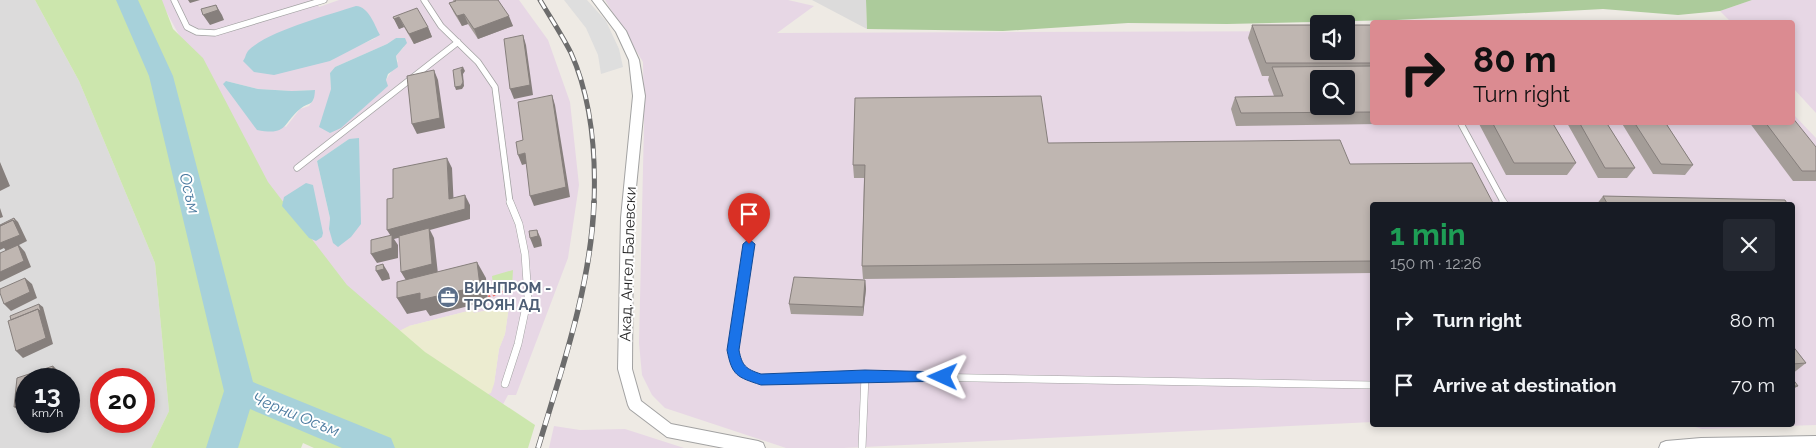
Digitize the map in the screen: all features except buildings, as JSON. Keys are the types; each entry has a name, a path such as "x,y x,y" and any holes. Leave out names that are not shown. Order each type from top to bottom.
{"street":[{"name":"Акад. Ангел Балевски","path":"597,0 622,31 634,60 639,96 627,218 625,370 635,404 667,430 758,448"},
{"path":"1666,448 1701,445 1816,443"}],"lane":[{"path":"174,0 184,24 190,30 199,34 215,33 324,0"},
{"path":"424,0 442,28 488,74 495,87 510,204 519,224 528,297 518,344 505,384"},
{"path":"297,168 458,42"},
{"path":"1462,125 1504,202"},
{"path":"749,244 733,350 736,367 745,374 761,380 865,376 1370,385"},
{"path":"862,448 865,376"}],"path":[{"path":"488,297 527,284"}],"shaded area":[{"path":"0,0 35,0 79,81 155,263 169,411 151,448 0,448"},
{"name":"ВИНПРОМ - ТРОЯН АД","path":"160,0 316,0 319,7 339,0 519,0 548,40 570,102 579,185 568,258 516,395 508,395 499,412 380,332 277,216","holes":["376,38 344,52 330,61 246,57","396,38 404,47 396,56 398,61 386,80 321,120 327,109 331,89 330,73 335,67 387,44","226,81 258,89 314,90 314,99 309,106 300,109 286,127","349,139 329,230 330,218 317,161","509,306 505,334 499,349 494,384 409,326 472,310 473,313"]},
{"path":"564,0 587,0 606,21 619,49 623,67 601,74 598,55 586,28"},
{"path":"605,0 788,0 814,6 777,33 1310,31 1310,60 1349,60 1353,70 1310,70 1310,115 1355,115 1355,76 1370,117 1370,125 1795,125 1795,116 1816,138 1816,425 1795,426 1795,202 1370,202 1370,422 843,448 786,448 665,408 652,395 642,375 639,343 644,125 643,62"},
{"path":"812,0 866,0 867,29"},
{"path":"1752,0 1816,0 1816,113 1795,90 1795,20 1729,20 1720,11"},
{"path":"554,426 580,430 625,429 684,448 549,448"},
{"path":"1696,427 1759,427 1702,429"}],"green space":[{"path":"35,0 162,0 173,29 203,58 268,182 347,285 425,352 535,425 528,448 314,448 303,443 301,448 151,448 169,411 155,263 79,81"},
{"path":"866,0 1752,0 1720,11 1678,15 1603,9 1355,21 1355,15 1310,15 1310,22 1227,24 1128,23 1003,31 867,29"},
{"path":"513,270 512,287 494,293 492,276"},
{"path":"509,306 505,334 499,349 494,384 491,393 480,397 395,333 409,326 472,310 474,313"}],"water":[{"path":"356,6 361,7 368,13 380,35 330,61 274,75 254,72 243,61 248,51 257,44 283,30"},
{"path":"396,38 405,38 407,43 396,56 398,67 388,74 386,80 388,86 341,128 330,133 319,127 331,89 330,73 335,67 387,44"},
{"path":"226,81 258,89 315,90 311,103 294,114 279,130 257,130 223,84"},
{"path":"359,138 361,224 351,237 338,247 333,243 329,229 330,218 317,161 349,139"},
{"path":"306,183 313,185 323,233 322,237 316,241 309,238 282,206 284,197"}],"waterway":[{"name":"Осъм","path":"127,0 161,76 240,391"},
{"path":"222,448 240,391"},
{"name":"Черни Осъм","path":"240,391 379,448"}],"railway":[{"path":"540,0 571,53 584,89 593,146 594,202"},
{"path":"538,448 581,296 592,233 594,202"}],"place":[{"name":"ВИНПРОМ - ТРОЯН АД","path":"448,297"}],"route":[{"path":"749,244 733,350 736,367 745,374 761,380 865,376 943,377"}]}
